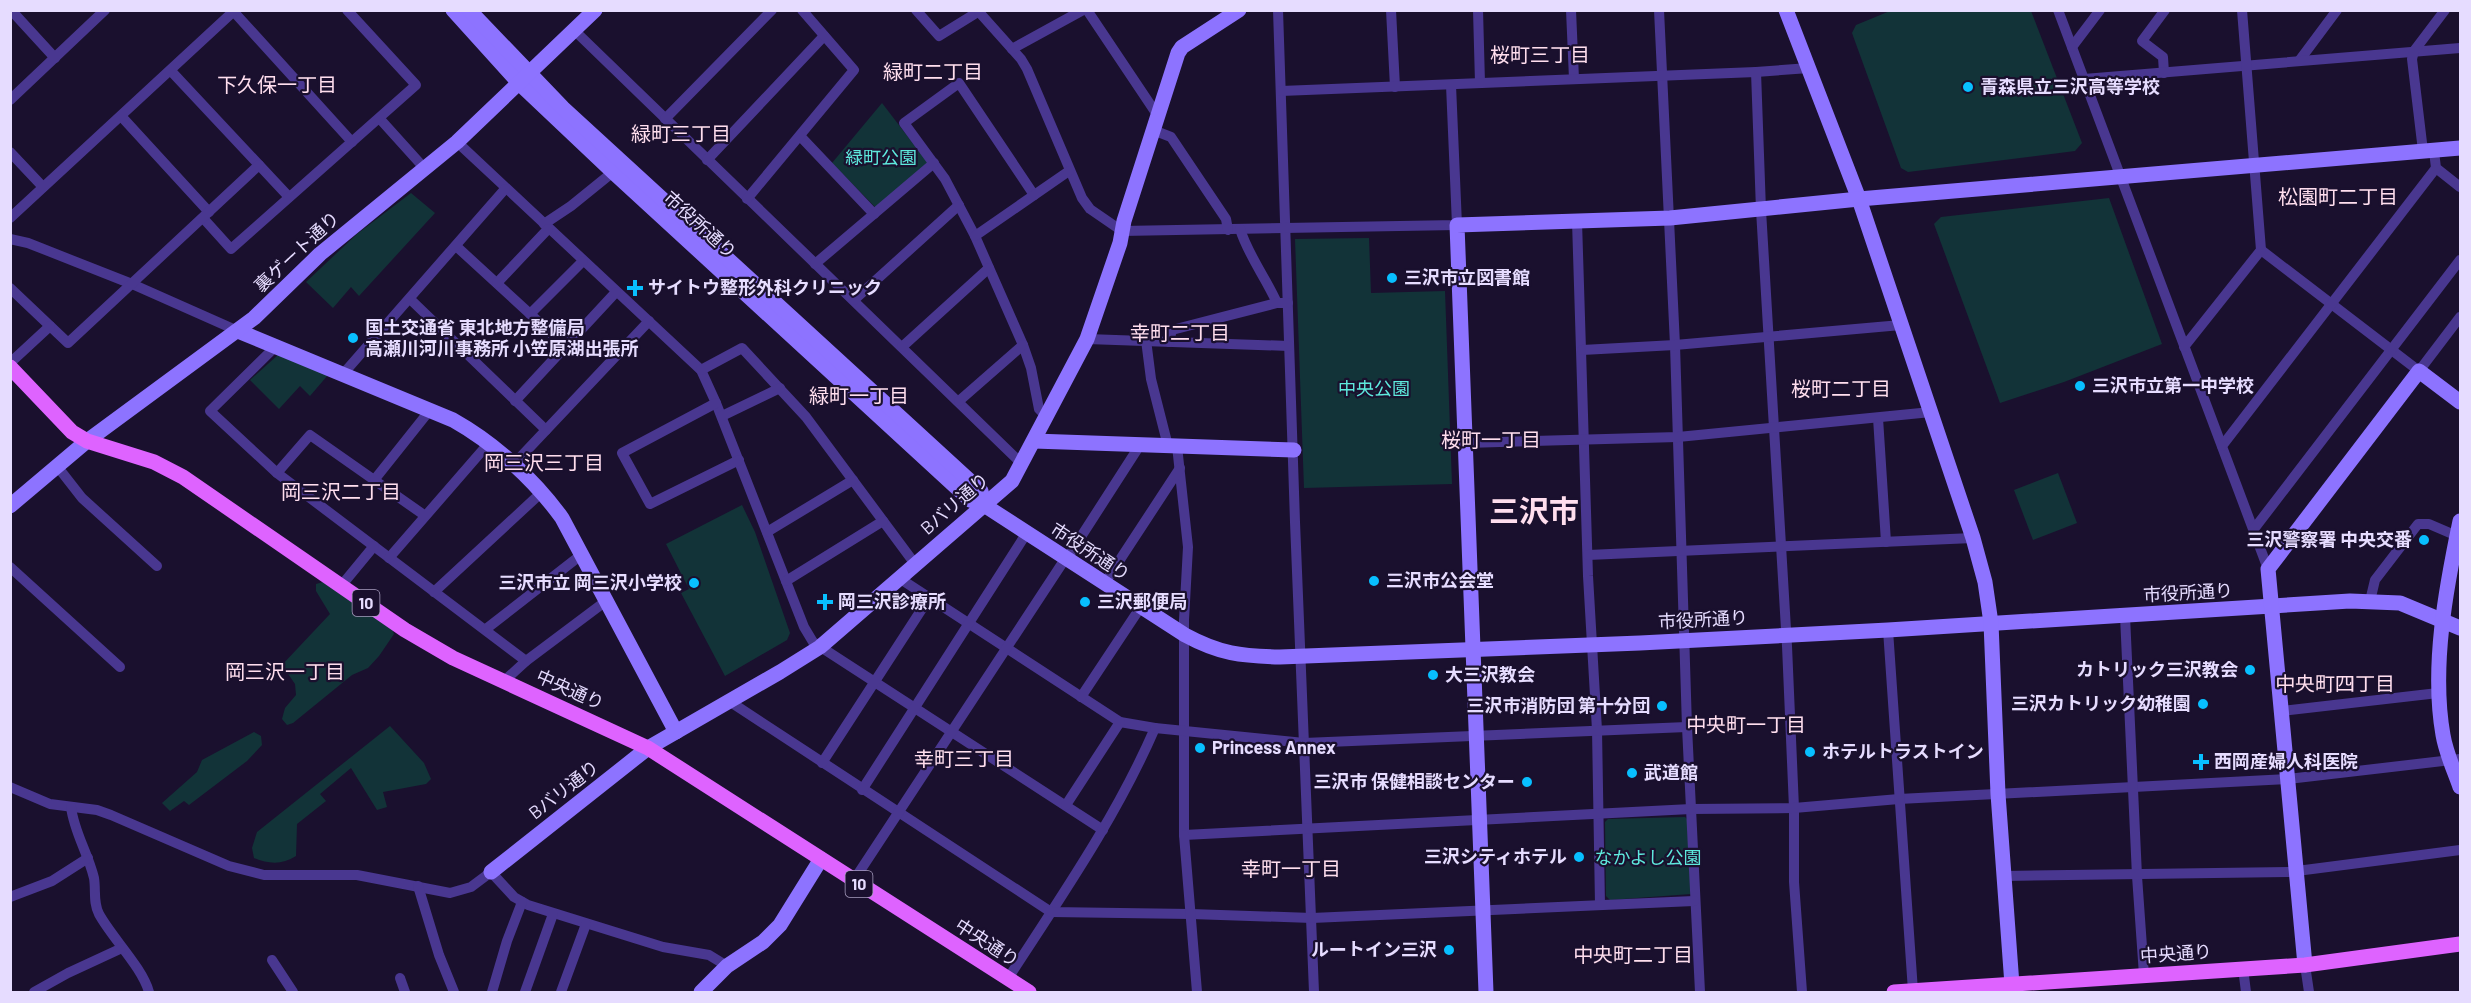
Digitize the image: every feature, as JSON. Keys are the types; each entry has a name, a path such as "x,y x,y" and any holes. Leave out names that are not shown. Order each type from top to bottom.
{"main road":[{"name":"10","path":"10,365 72,432 87,441"},
{"name":"中央通り","path":"87,441 154,462 183,477 405,630 453,658 648,748 1029,993"},
{"name":"中央通り","path":"1894,993 2012,985 2069,987 2145,975 2305,965 2460,945"}],"street":[{"path":"11,10 55,58"},
{"path":"10,100 105,10"},
{"path":"121,116 206,215 231,249 416,85 347,10"},
{"name":"市役所通り","path":"453,10 524,79 613,172 970,500 984,505 1065,560 1185,635 1228,654 1301,655 1685,640 2370,601 2400,603 2460,628"},
{"name":"市役所通り","path":"469,10 524,79 636,176 981,491 984,505"},
{"path":"665,120 772,10"},
{"path":"747,199 801,137 854,70 802,10"},
{"path":"916,10 939,36 980,11 1027,69 1069,171 1090,209 1122,231 1457,225 1670,218 2460,148"},
{"path":"1012,49 1085,10 1156,123 1171,137 1226,219 1228,230"},
{"name":"Bバリ通り","path":"491,873 648,748 820,646 1012,481 1087,339 1178,53 1182,47 1239,10"},
{"path":"1278,10 1287,228 1282,303 1289,346 1294,450 1314,993"},
{"path":"1391,10 1395,87"},
{"path":"1478,10 1480,83"},
{"path":"1571,10 1574,79"},
{"path":"1659,10 1670,218 1680,550 1700,993"},
{"path":"1786,10 1859,200 1931,412 1985,582 1991,623 1998,794 2012,985"},
{"path":"2058,10 2268,569 2295,871 2309,993"},
{"path":"2072,47 2100,10"},
{"path":"2164,73 2163,57 2142,41 2165,10"},
{"path":"2184,348 2261,250 2242,10"},
{"path":"2299,61 2337,10"},
{"path":"2445,10 2414,51 2412,58 2428,151 2436,168 2460,187"},
{"path":"10,218 234,11 352,142"},
{"name":"裏ゲート通り","path":"10,506 87,441 238,331 320,254 458,142 575,31 590,12"},
{"path":"575,31 1022,463"},
{"path":"707,160 824,36"},
{"path":"2084,79 2460,48"},
{"path":"1281,91 1809,68"},
{"path":"171,70 289,197"},
{"path":"1756,72 1761,210 1786,635 1794,808 1794,882 1802,993"},
{"path":"1034,195 959,84 904,123 934,163 975,236 1023,345 1031,368 1039,409 1046,416"},
{"path":"1451,85 1486,993"},
{"path":"380,119 426,170"},
{"path":"801,137 874,214"},
{"path":"458,142 505,189 701,370 722,416 804,627 813,642 1104,830"},
{"path":"10,152 43,187"},
{"path":"815,264 934,163"},
{"path":"10,288 68,343 259,165"},
{"path":"2222,447 2436,168"},
{"path":"975,236 1069,171"},
{"path":"497,283 546,227 613,172"},
{"path":"343,374 505,189"},
{"path":"854,300 959,205"},
{"path":"1577,221 1588,555 1597,730 1600,905"},
{"path":"1240,229 1244,242 1282,303"},
{"path":"10,239 28,243 132,284 275,347 430,410 469,429 542,492 562,518 676,732"},
{"path":"456,246 565,346"},
{"path":"2261,250 2460,402"},
{"path":"2254,529 2460,260"},
{"path":"530,314 583,261"},
{"path":"902,347 989,268"},
{"path":"515,401 616,292"},
{"path":"410,299 546,430"},
{"path":"1169,342 1172,330 1282,303"},
{"path":"2268,569 2460,317"},
{"path":"513,465 649,321"},
{"path":"10,365 50,326"},
{"path":"1582,350 1675,345 1901,326"},
{"path":"1087,339 1289,346"},
{"path":"1146,340 1151,379 1180,468 1188,547 1184,835 1197,993"},
{"path":"959,401 1023,345"},
{"path":"275,347 210,411 277,473 526,661"},
{"path":"701,370 742,348 806,417 915,564"},
{"path":"722,416 780,388"},
{"path":"716,403 622,453 650,504 738,460"},
{"path":"375,479 430,410"},
{"path":"1466,443 1678,437 1931,412"},
{"path":"1878,418 1886,542"},
{"path":"277,473 310,435 424,515"},
{"path":"1034,441 1294,450"},
{"path":"389,558 488,444"},
{"path":"854,880 1140,445"},
{"path":"57,466 82,498 157,566"},
{"path":"1104,584 1180,468"},
{"path":"766,532 853,480"},
{"path":"434,592 542,492"},
{"path":"786,581 883,521"},
{"path":"2370,601 2374,580 2418,524 2459,528 2439,656 2438,693 2443,737 2455,760 2460,787"},
{"path":"862,790 1026,534"},
{"path":"1588,555 1972,538"},
{"path":"342,586 374,546"},
{"path":"486,629 581,555"},
{"path":"10,567 120,667"},
{"path":"899,578 1120,722 1155,728 1304,743 1687,727"},
{"path":"822,763 929,598"},
{"path":"503,682 526,661 606,601"},
{"path":"1081,697 1140,608"},
{"path":"2125,616 2137,876 2145,975"},
{"path":"1888,630 1913,992"},
{"path":"2282,711 2438,693"},
{"path":"729,701 1051,912 1312,918 1695,901"},
{"path":"1066,805 1120,722"},
{"path":"1007,980 1104,830 1133,777 1155,728"},
{"path":"1184,835 1691,809 1794,808 1899,799 2288,779 2455,760"},
{"path":"10,787 37,799 111,815 229,866 264,875 357,875 450,893 471,887 491,873 502,886 522,902 553,914 663,947 709,955 727,966"},
{"path":"71,807 73,824 88,858 94,879 98,913 149,993"},
{"path":"2005,876 2137,876 2295,871 2460,850"},
{"path":"10,897 52,881 88,858"},
{"path":"701,993 727,966 763,942 780,925 821,859"},
{"path":"418,886 439,955 454,992"},
{"path":"492,993 507,941 522,902"},
{"path":"525,993 553,914"},
{"path":"561,993 586,924"},
{"path":"34,993 68,973 122,948"},
{"path":"272,960 293,993"},
{"path":"2243,968 2246,993"},
{"path":"400,978 405,993"}],"green space":[{"name":"青森県立三沢高等学校","path":"1890,11 2031,11 2082,143 2075,151 1908,172 1901,168 1852,33 1856,25"},
{"name":"緑町公園","path":"882,103 928,163 876,208 832,163"},
{"path":"411,193 435,213 359,296 351,287 333,308 306,282 357,234"},
{"path":"2109,198 2162,344 2064,382 2000,403 1934,224 1941,217"},
{"name":"中央公園","path":"1369,238 1371,293 1445,291 1452,484 1304,488 1295,239"},
{"path":"279,354 328,375 310,396 300,386 279,409 250,380"},
{"path":"2058,473 2077,523 2033,540 2014,490"},
{"path":"742,505 755,532 790,633 787,640 725,676 681,593 689,589 666,544"},
{"path":"323,582 392,629 394,634 368,668 352,675 293,723 287,725 282,719 285,708 296,695 295,684 282,665 330,614 316,591 316,584"},
{"path":"390,726 424,763 431,779 426,784 383,792 387,807 377,810 351,768 320,794 326,801 297,824 296,856 275,863 254,858 252,848 257,832"},
{"path":"254,732 261,736 262,745 247,761 189,805 184,801 170,811 162,803 197,772 202,760"},
{"name":"なかよし公園","path":"1685,817 1687,819 1691,894 1610,900 1606,896 1605,822 1608,819"}],"place":[{"name":"青森県立三沢高等学校","path":"1968,87"},
{"name":"三沢市立図書館","path":"1392,278"},
{"name":"サイトウ整形外科クリニック","path":"635,288"},
{"name":"国土交通省 東北地方整備局 高瀬川河川事務所 小笠原湖出張所","path":"353,338"},
{"name":"三沢市立第一中学校","path":"2080,386"},
{"name":"三沢警察署 中央交番","path":"2424,540"},
{"name":"三沢市公会堂","path":"1374,581"},
{"name":"三沢市立 岡三沢小学校","path":"694,583"},
{"name":"岡三沢診療所","path":"825,602"},
{"name":"三沢郵便局","path":"1085,602"},
{"name":"カトリック三沢教会","path":"2250,670"},
{"name":"大三沢教会","path":"1433,675"},
{"name":"三沢カトリック幼稚園","path":"2203,704"},
{"name":"三沢市消防団 第十分団","path":"1662,706"},
{"name":"Princess Annex","path":"1200,748"},
{"name":"ホテルトラストイン","path":"1810,752"},
{"name":"西岡産婦人科医院","path":"2201,762"},
{"name":"武道館","path":"1632,773"},
{"name":"三沢市 保健相談センター","path":"1527,782"},
{"name":"三沢シティホテル","path":"1579,857"},
{"name":"ルートイン三沢","path":"1449,950"}],"district":[{"name":"桜町三丁目","path":"1540,55"},
{"name":"緑町二丁目","path":"933,72"},
{"name":"下久保一丁目","path":"277,85"},
{"name":"緑町三丁目","path":"681,134"},
{"name":"松園町二丁目","path":"2338,197"},
{"name":"幸町二丁目","path":"1180,333"},
{"name":"桜町二丁目","path":"1841,389"},
{"name":"緑町一丁目","path":"859,396"},
{"name":"桜町一丁目","path":"1491,440"},
{"name":"岡三沢三丁目","path":"544,463"},
{"name":"岡三沢二丁目","path":"341,492"},
{"name":"三沢市","path":"1534,512"},
{"name":"岡三沢一丁目","path":"285,672"},
{"name":"中央町四丁目","path":"2335,684"},
{"name":"中央町一丁目","path":"1746,725"},
{"name":"幸町三丁目","path":"964,759"},
{"name":"幸町一丁目","path":"1291,869"},
{"name":"中央町二丁目","path":"1633,955"}]}
